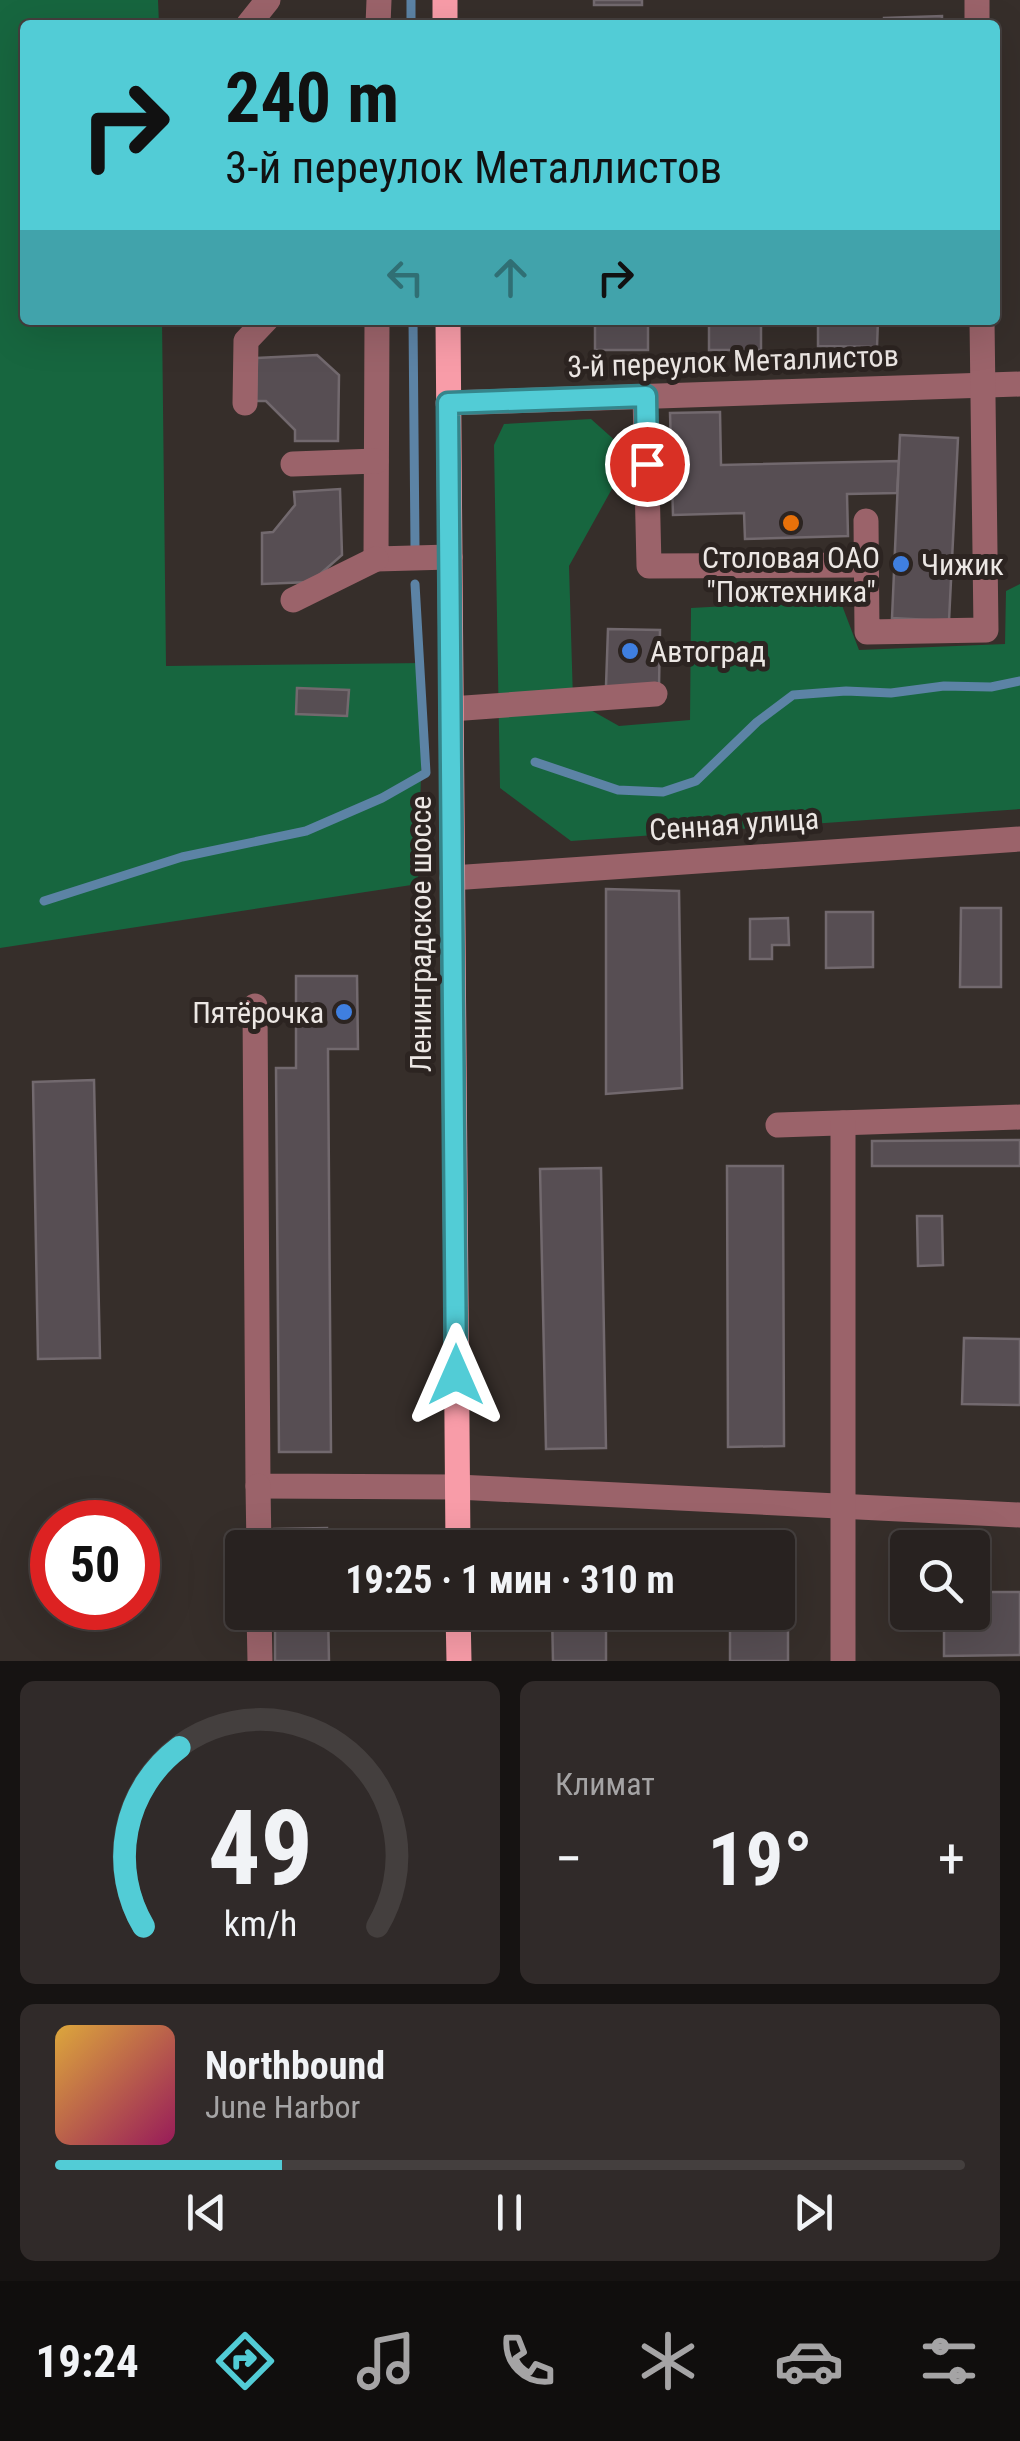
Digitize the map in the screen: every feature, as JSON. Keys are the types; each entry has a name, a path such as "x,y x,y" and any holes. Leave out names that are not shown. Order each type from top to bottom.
{"main road":[{"name":"Ленинградское шоссе","path":"448,325 458,1530"},
{"path":"458,1630 458,1661"}],"street":[{"path":"252,20 268,0"},
{"path":"245,403 246,342 261,325"},
{"path":"376,560 377,325"},
{"path":"866,521 867,632 986,630 982,325"},
{"name":"3-й переулок Металлистов","path":"448,403 1020,384"},
{"path":"646,396 649,566 864,565"},
{"path":"294,464 376,460"},
{"path":"293,600 376,560 450,557"},
{"path":"451,709 655,694"},
{"name":"Сенная улица","path":"452,878 1020,839"},
{"path":"255,1006 258,1530"},
{"path":"778,1126 1020,1118"},
{"path":"843,1123 843,1661"},
{"path":"258,1486 457,1487 1020,1515"},
{"path":"259,1630 260,1661"}],"green space":[{"path":"0,0 158,0 159,20 20,20 20,325 162,325 166,666 424,663 418,884 0,948"},
{"path":"591,419 619,444 618,478 569,566 573,700 619,726 690,720 691,608 840,600 859,650 1005,644 1006,591 1020,584 1020,809 571,841 500,788 494,445 504,424"}],"building":[{"path":"594,0 642,0 642,5 594,5"},
{"path":"942,16 942,20 884,20"},
{"path":"595,325 648,325 648,350 595,350"},
{"path":"709,325 761,325 761,350 709,350"},
{"path":"818,325 878,325 877,347 818,346"},
{"path":"317,355 339,375 338,441 295,441 295,430 266,401 256,401 257,358"},
{"path":"720,412 721,465 899,461 897,493 847,494 848,536 745,539 744,513 673,515 670,413"},
{"path":"900,435 958,438 949,621 892,618"},
{"path":"340,489 342,555 311,582 262,584 262,533 273,532 295,505 294,492"},
{"path":"608,629 660,630 659,687 606,686"},
{"path":"297,688 349,690 347,716 296,714"},
{"path":"606,889 679,891 682,1088 606,1094"},
{"path":"961,908 1001,908 1001,987 960,987"},
{"path":"826,912 873,912 873,967 826,968"},
{"path":"788,918 789,945 772,945 772,959 750,959 750,919"},
{"path":"296,976 357,976 358,1049 328,1049 331,1452 279,1452 276,1068 296,1068"},
{"path":"94,1080 100,1358 38,1359 33,1082"},
{"path":"1020,1140 1020,1166 872,1166 872,1141"},
{"path":"727,1166 783,1166 784,1446 728,1447"},
{"path":"601,1168 606,1448 546,1449 540,1169"},
{"path":"917,1216 942,1216 943,1265 918,1266"},
{"path":"964,1338 1020,1339 1020,1405 962,1404"},
{"path":"327,1528 327,1530 274,1530"},
{"path":"990,1592 1020,1592 1020,1655 944,1656 944,1630 990,1630"},
{"path":"275,1630 328,1630 329,1661 275,1661"},
{"path":"552,1630 606,1630 606,1661 553,1661"},
{"path":"730,1630 788,1630 788,1661 730,1661"}],"waterway":[{"path":"411,0 411,20"},
{"path":"413,325 415,546"},
{"path":"44,901 182,857 306,831 382,798 426,773 415,584"},
{"path":"535,762 618,790 663,792 696,781 757,722 793,695 991,687 1020,681"}],"place":[{"name":"Столовая ОАО \"Пожтехника\"","path":"791,523"},
{"name":"Чижик","path":"901,564"},
{"name":"Автоград","path":"630,651"},
{"name":"Пятёрочка","path":"344,1012"}],"route":[{"path":"456,1375 448,403 646,396 647,464"}]}
